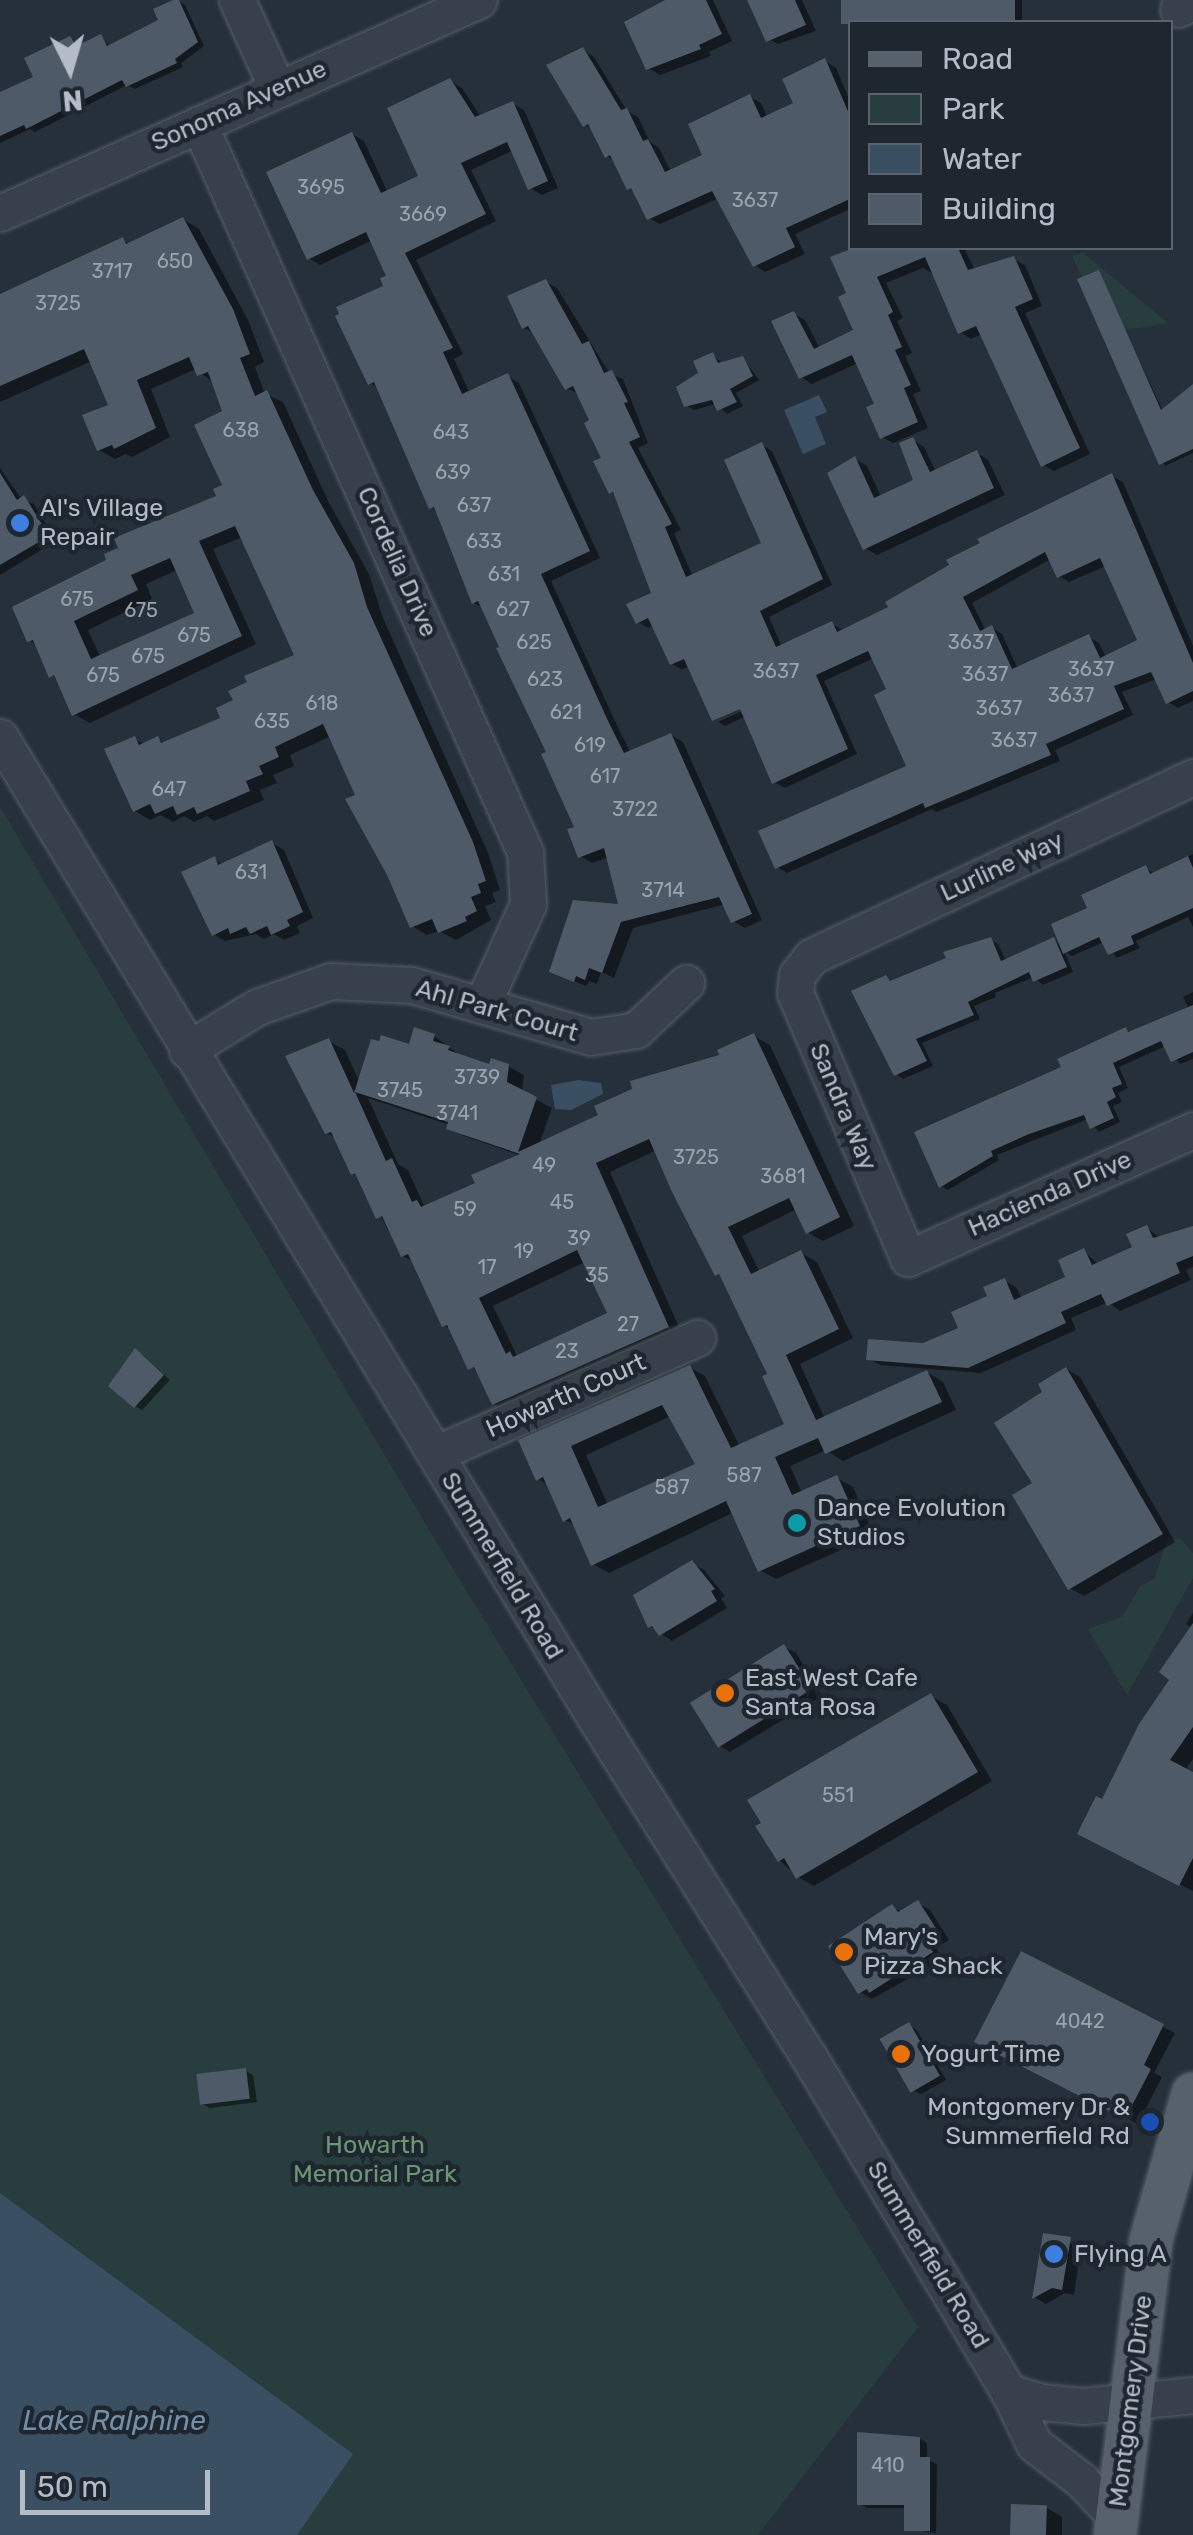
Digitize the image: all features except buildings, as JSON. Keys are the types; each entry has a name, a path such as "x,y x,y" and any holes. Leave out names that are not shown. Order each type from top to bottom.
{"main road":[{"name":"Montgomery Drive","path":"1116,2526 1152,2240 1193,2094"}],"street":[{"path":"238,0 277,88"},
{"name":"Sonoma Avenue","path":"0,212 479,0"},
{"name":"Cordelia Drive","path":"200,124 525,852 528,904 482,1004"},
{"name":"Summerfield Road","path":"0,738 187,1050 809,2057 1010,2392 1034,2444 1082,2480 1116,2526"},
{"name":"Lurline Way","path":"811,957 1193,777"},
{"name":"Sandra Way","path":"811,957 797,976 795,992 908,1258"},
{"name":"Ahl Park Court","path":"187,1050 257,1006 332,981 412,985 591,1037 636,1030 686,984"},
{"name":"Hacienda Drive","path":"908,1258 1193,1130"},
{"name":"Howarth Court","path":"435,1454 697,1338"},
{"path":"1010,2392 1064,2406 1129,2404 1193,2395"}],"green space":[{"path":"1083,253 1168,323 1125,330 1099,271 1082,277 1072,256"},
{"name":"Howarth Memorial Park","path":"0,807 431,1533 918,2327 758,2535 0,2535"},
{"path":"1168,1538 1181,1539 1193,1553 1193,1578 1127,1695 1088,1629 1123,1616 1140,1586 1154,1579"}],"water":[{"path":"819,395 827,412 815,417 826,444 803,454 784,410"},
{"path":"579,1080 601,1083 603,1094 571,1110 555,1109 551,1085"},
{"name":"Lake Ralphine","path":"0,2193 353,2454 297,2535 0,2535"}],"place":[{"name":"Al's Village Repair","path":"20,523"},
{"name":"Dance Evolution Studios","path":"797,1523"},
{"name":"East West Cafe Santa Rosa","path":"725,1693"},
{"name":"Mary's Pizza Shack","path":"844,1952"},
{"name":"Yogurt Time","path":"901,2054"},
{"name":"Montgomery Dr & Summerfield Rd","path":"1150,2122"},
{"name":"Flying A","path":"1054,2254"}]}
